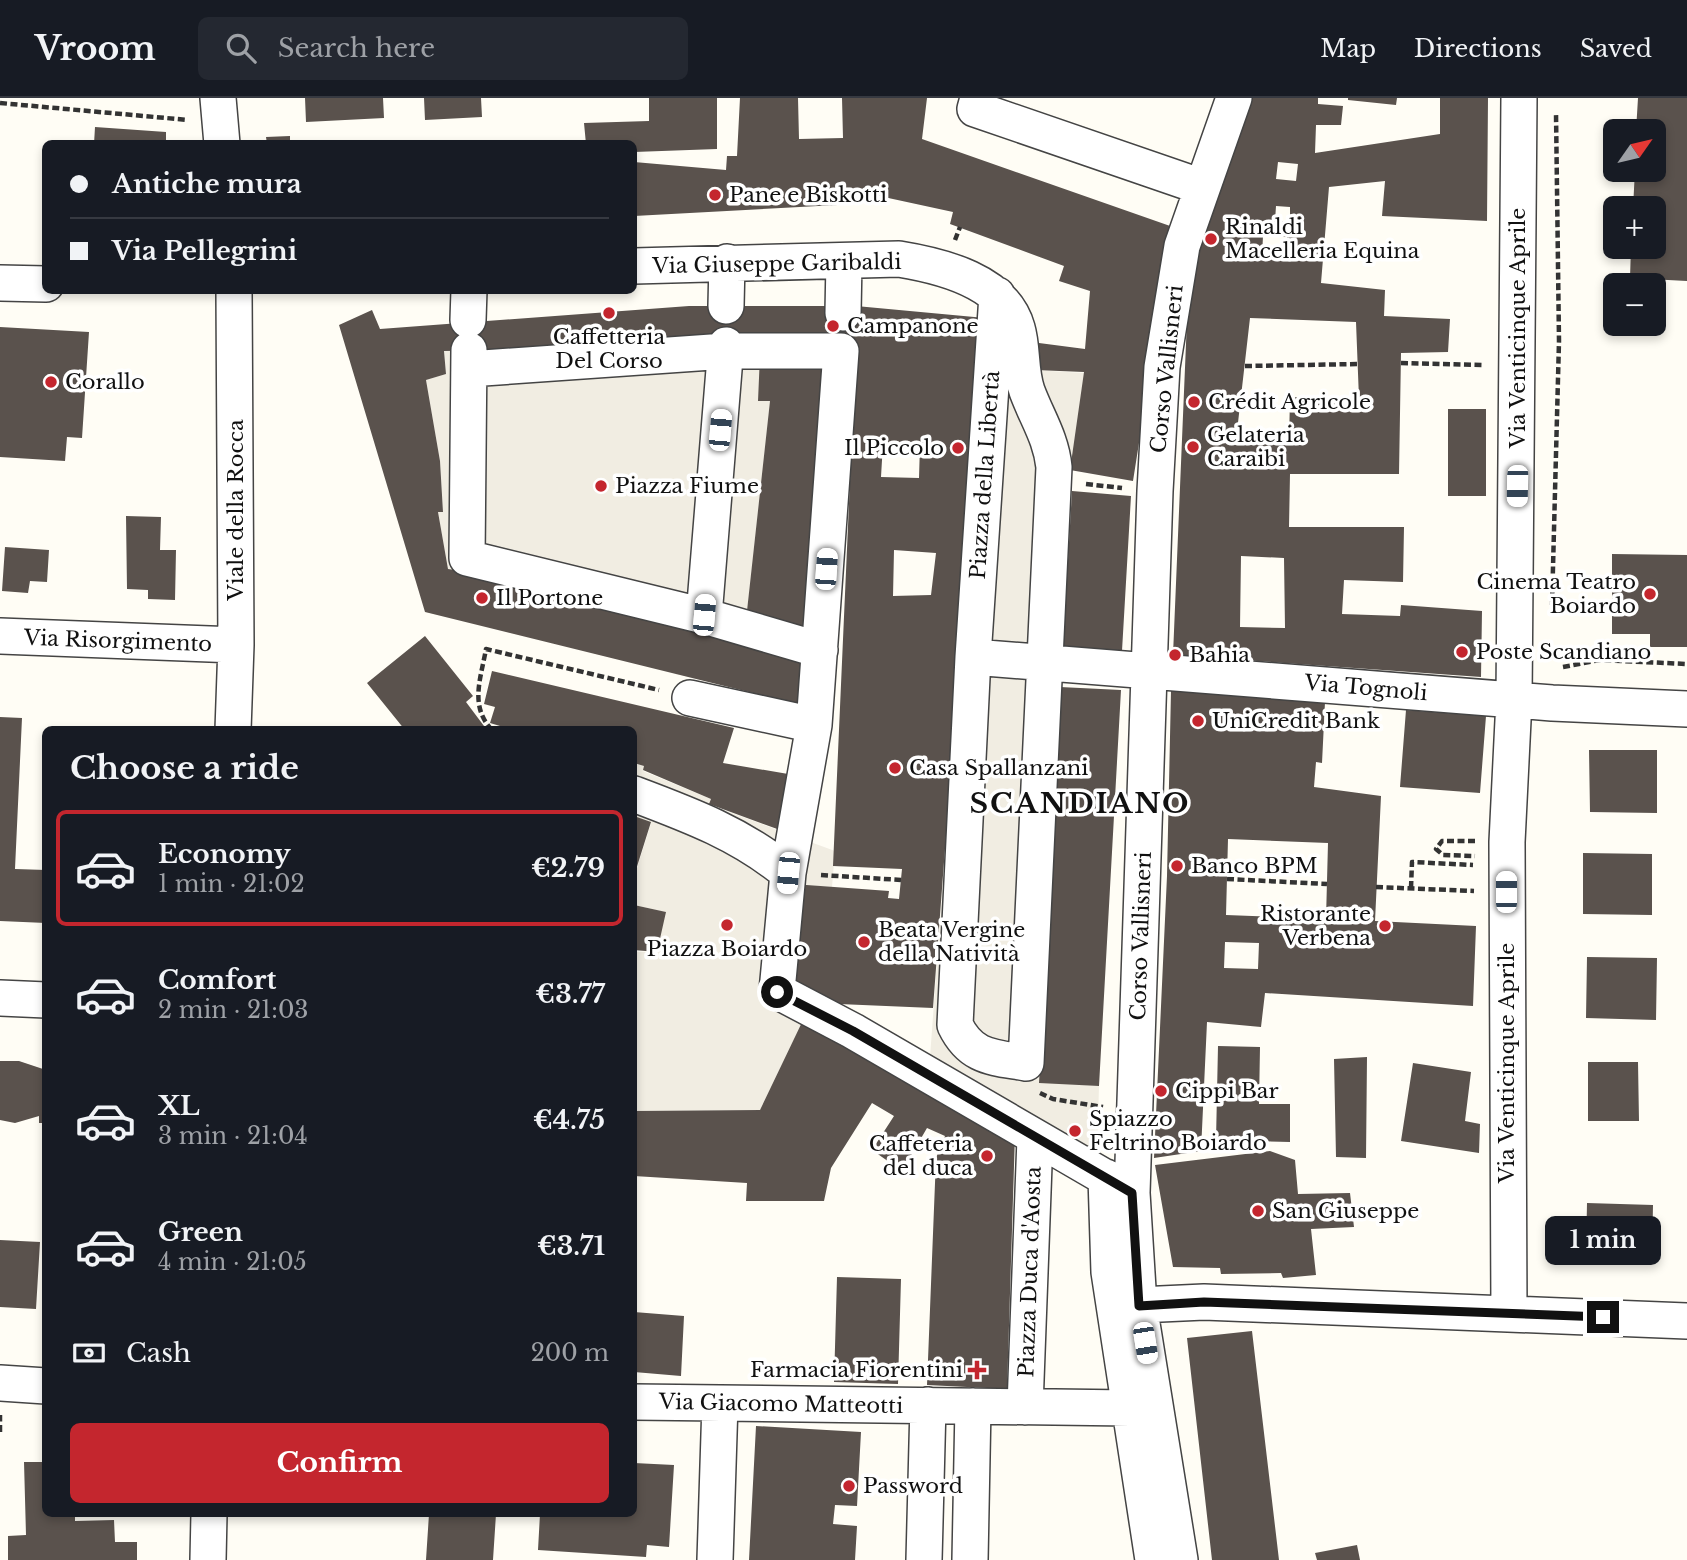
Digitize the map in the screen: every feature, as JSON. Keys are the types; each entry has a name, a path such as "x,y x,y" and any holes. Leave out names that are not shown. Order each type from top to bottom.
{"street":[{"path":"978,98 975,109 1202,187"},
{"name":"Via Venticinque Aprile","path":"1509,1314 1507,842 1514,700 1519,98"},
{"name":"Corso Vallisneri","path":"1180,1560 1119,1185 1135,1112 1148,671 1164,353 1182,246 1230,99"},
{"name":"Via Giuseppe Garibaldi","path":"637,266 899,259 926,264 997,295"},
{"path":"844,261 844,313"},
{"path":"726,306 727,262"},
{"path":"0,283 42,284"},
{"name":"Viale della Rocca","path":"233,726 236,645 234,294"},
{"name":"Piazza della Libertà","path":"997,295 1010,307 1018,330 1027,390 1052,449 1054,481 1026,1063 979,1054 963,1042 955,1025 973,657 997,295"},
{"path":"820,650 704,615 467,558 469,332 726,348 841,351 820,650 814,725 788,873 777,992 853,1031 1119,1185 1109,1272 1153,1560"},
{"path":"704,615 726,348"},
{"name":"Via Risorgimento","path":"0,636 236,645"},
{"path":"973,657 1046,662"},
{"name":"Via Tognoli","path":"1046,662 1514,700 1687,709"},
{"path":"690,698 814,725"},
{"path":"637,795 723,829 761,851 788,873"},
{"path":"0,998 42,1000"},
{"name":"Piazza Duca d'Aosta","path":"1025,1407 1035,1138"},
{"path":"1139,1306 1204,1302 1687,1321"},
{"path":"0,1383 42,1386"},
{"name":"Via Giacomo Matteotti","path":"637,1402 1130,1408"},
{"path":"715,1560 720,1403"},
{"path":"923,1560 928,1405"},
{"path":"970,1560 973,1406"},
{"path":"208,1560 209,1517"}],"path":[{"path":"0,103 220,122"},
{"path":"1551,614 1559,341 1556,111"},
{"path":"955,240 960,227"},
{"path":"1245,366 1359,363"},
{"path":"1401,363 1482,365"},
{"path":"1054,481 1155,491"},
{"path":"489,726 479,712 477,699 486,649 639,685"},
{"path":"1550,669 1600,660 1687,664"},
{"path":"1411,888 1412,862 1472,865 1478,861 1475,856 1443,855 1436,849 1439,842 1507,842"},
{"path":"788,873 901,880"},
{"path":"1227,879 1327,884"},
{"path":"1376,887 1445,889"},
{"path":"1026,1063 1029,1080 1038,1092 1053,1099 1135,1112"}],"shaded area":[{"name":"Piazza Fiume","path":"761,345 770,401 744,639 448,569 438,512 443,511 440,461 426,380 446,374 444,351"},
{"path":"981,367 1084,373 1070,470 1072,491 1039,1082 1099,1086 1097,1157 930,1057"},
{"name":"Piazza Boiardo","path":"637,764 644,766 643,771 711,799 710,805 835,851 832,887 793,884 816,994 760,1110 637,1111 637,952 657,952 665,912 637,906 637,868 651,823 637,817"}],"building":[{"path":"305,98 383,98 384,118 306,122"},
{"path":"424,98 481,98 482,117 425,120"},
{"path":"649,98 717,98 717,149 637,152 637,140 586,140 584,123 649,121"},
{"path":"740,98 798,98 799,139 843,138 842,98 927,98 922,139 1173,227 1133,481 1070,470 1084,372 1035,370 1039,343 1085,349 1090,291 1059,281 1064,266 950,224 953,212 856,191 856,204 637,216 637,162 726,170 727,156 737,156"},
{"path":"1248,98 1318,98 1318,104 1343,106 1341,125 1316,125 1315,153 1440,134 1440,98 1488,98 1487,221 1382,216 1385,181 1329,187 1321,283 1385,290 1384,316 1450,319 1448,352 1401,353 1399,474 1290,474 1289,527 1404,527 1403,582 1344,580 1342,614 1400,616 1401,605 1482,611 1481,677 1173,655 1189,272","holes":["1278,162 1298,164 1296,181 1276,179","1276,206 1290,207 1290,222 1275,221","1263,236 1287,237 1287,258 1262,257","1250,318 1356,322 1359,399 1290,397 1289,442 1236,440","1241,556 1284,558 1285,628 1240,627"]},
{"path":"1348,98 1397,98 1396,105"},
{"path":"1638,98 1687,98 1687,281 1666,280 1666,273 1630,273 1631,259 1666,259 1666,196 1634,196 1634,182 1666,182 1666,119 1637,119"},
{"path":"95,127 166,132 166,140 94,140"},
{"path":"290,136 290,140 266,140 266,137"},
{"path":"689,306 856,306 985,318 933,1008 839,1004 788,983 793,884 889,891 888,898 899,899 902,869 833,866 856,345 444,351 446,374 426,380 440,461 443,512 438,512 448,569 526,580 802,654 797,704 425,612 339,325 372,310 380,329","holes":["883,443 920,445 919,478 881,477","894,550 936,553 931,595 893,596"]},
{"path":"0,327 89,332 82,438 67,437 65,461 0,457"},
{"path":"760,355 825,358 809,628 746,620 770,401 758,401"},
{"path":"1448,409 1486,409 1486,496 1448,496"},
{"path":"1072,491 1131,496 1122,651 1063,647"},
{"path":"126,516 161,517 160,550 176,550 175,600 148,599 148,590 127,589"},
{"path":"5,547 49,550 47,582 30,581 28,593 2,591"},
{"name":"Cinema Teatro Boiardo","path":"1612,554 1687,555 1687,647 1650,647 1650,634 1612,634"},
{"path":"425,636 473,696 466,702 484,726 402,726 367,683"},
{"path":"492,671 734,728 723,763 794,775 780,830 709,804 711,799 643,770 644,766 637,764 637,726 500,726 490,723 495,707 484,704"},
{"path":"1060,687 1121,690 1099,1086 1039,1083"},
{"path":"1171,691 1325,702 1322,763 1316,762 1314,787 1381,796 1375,921 1476,926 1473,1006 1265,993 1261,1027 1207,1022 1201,1151 1154,1158 1167,876","holes":["1228,839 1328,843 1326,919 1226,915","1225,942 1259,943 1258,969 1224,968"]},
{"path":"1406,710 1486,716 1480,793 1400,787"},
{"path":"0,717 22,718 15,869 42,870 42,923 0,921"},
{"path":"1589,750 1657,750 1657,813 1590,812"},
{"path":"637,817 651,822 637,866"},
{"path":"1583,853 1652,854 1652,915 1583,914"},
{"path":"637,906 666,912 657,952 637,950"},
{"path":"1587,957 1657,958 1656,1020 1586,1018"},
{"path":"805,1016 1015,1134 1007,1389 927,1385 936,1158 945,1136 927,1128 902,1171 872,1150 894,1116 872,1103 831,1168 824,1201 746,1201 747,1183 637,1176 637,1111 760,1110"},
{"path":"1218,1046 1260,1047 1259,1104 1290,1104 1290,1142 1216,1140"},
{"path":"1367,1057 1366,1158 1336,1157 1334,1059"},
{"path":"0,1061 19,1061 42,1069 42,1123 39,1123 39,1116 15,1123 0,1120"},
{"path":"1588,1062 1638,1062 1639,1121 1588,1121"},
{"path":"1413,1063 1471,1072 1465,1121 1480,1124 1479,1153 1401,1141"},
{"name":"San Giuseppe","path":"1270,1151 1295,1160 1298,1194 1350,1193 1354,1227 1311,1229 1316,1275 1283,1278 1281,1273 1221,1274 1220,1268 1173,1267 1155,1165"},
{"path":"1587,1203 1653,1205 1652,1255 1586,1254"},
{"path":"0,1240 40,1242 36,1309 0,1307"},
{"path":"837,1277 901,1279 898,1384 834,1382"},
{"path":"637,1312 684,1316 681,1376 637,1372"},
{"path":"1252,1331 1279,1560 1212,1560 1187,1338"},
{"path":"756,1426 861,1432 857,1506 835,1505 833,1524 857,1526 855,1560 749,1560"},
{"path":"24,1462 42,1462 42,1517 75,1517 75,1521 114,1520 115,1542 137,1542 137,1560 8,1560 8,1536 26,1535"},
{"path":"637,1463 674,1465 669,1547 647,1545 646,1557 538,1550 540,1517 637,1517"},
{"path":"429,1517 496,1517 493,1560 426,1560"},
{"path":"1357,1545 1360,1560 1317,1560 1315,1553"}],"place":[{"name":"Pane e Biskotti","path":"715,195"},
{"name":"Rinaldi Macelleria Equina","path":"1211,239"},
{"name":"Caffetteria Del Corso","path":"609,313"},
{"name":"Campanone","path":"833,326"},
{"name":"Corallo","path":"51,382"},
{"name":"Crédit Agricole","path":"1194,402"},
{"name":"Gelateria Caraibi","path":"1193,447"},
{"name":"Il Piccolo","path":"958,448"},
{"name":"Piazza Fiume","path":"601,486"},
{"name":"Cinema Teatro Boiardo","path":"1650,594"},
{"name":"Il Portone","path":"482,598"},
{"name":"Poste Scandiano","path":"1462,652"},
{"name":"Bahia","path":"1175,655"},
{"name":"UniCredit Bank","path":"1198,721"},
{"name":"Casa Spallanzani","path":"895,768"},
{"name":"Banco BPM","path":"1177,866"},
{"name":"Piazza Boiardo","path":"727,925"},
{"name":"Ristorante Verbena","path":"1385,926"},
{"name":"Beata Vergine della Natività","path":"864,942"},
{"name":"Cippi Bar","path":"1161,1091"},
{"name":"Spiazzo Feltrino Boiardo","path":"1075,1131"},
{"name":"Caffeteria del duca","path":"987,1156"},
{"name":"San Giuseppe","path":"1258,1211"},
{"name":"Farmacia Fiorentini","path":"977,1370"},
{"name":"Password","path":"849,1486"}],"district":[{"name":"SCANDIANO","path":"1080,803"}],"route":[{"path":"777,992 853,1031 1132,1193 1139,1306 1204,1302 1603,1317"}]}
